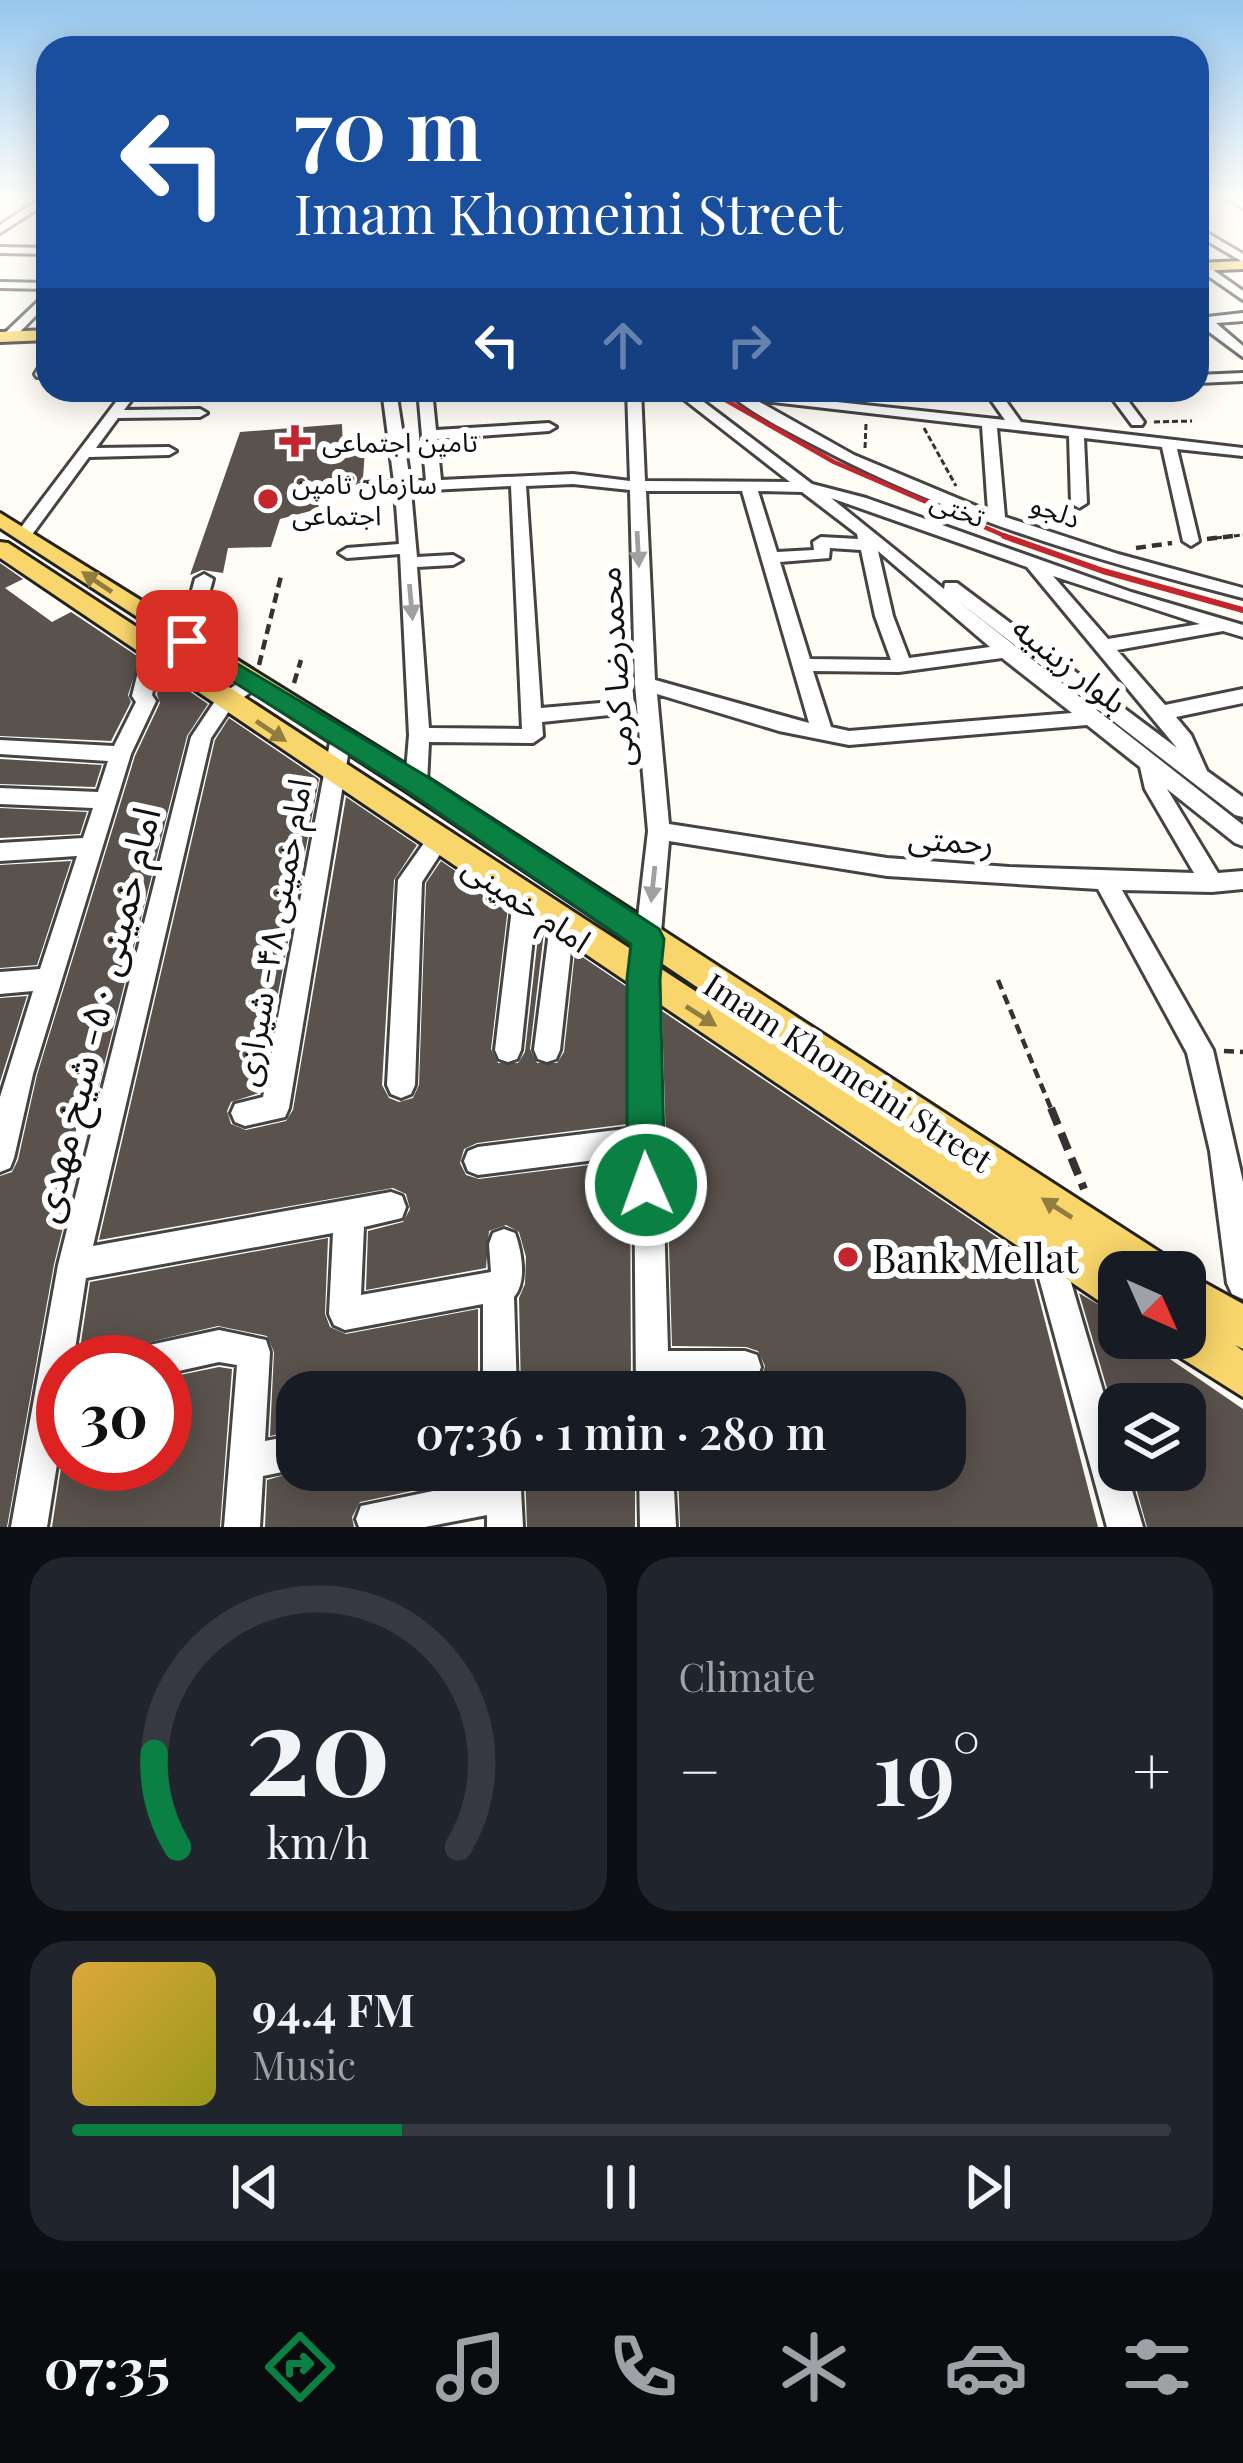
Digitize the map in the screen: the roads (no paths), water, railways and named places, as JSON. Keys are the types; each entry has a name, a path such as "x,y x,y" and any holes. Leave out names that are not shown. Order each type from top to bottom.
{"main road":[{"path":"4,343 36,339"},
{"name":"امام خمینی","path":"8,533 175,649 226,700 331,772 1098,1278"},
{"name":"Imam Khomeini Street","path":"175,649 252,681 416,784 1123,1251"},
{"path":"1206,1305 1243,1328"},
{"path":"1206,1350 1243,1376"}],"street":[{"path":"1209,273 1243,296"},
{"path":"0,286 36,286"},
{"path":"4,343 36,309"},
{"path":"1209,319 1243,317"},
{"path":"1209,327 1243,353"},
{"path":"1209,378 1243,377"},
{"path":"8,533 85,452 123,402"},
{"path":"390,402 407,555 419,735 416,784"},
{"path":"427,402 434,483"},
{"name":"محمدرضا کرمی","path":"634,402 645,684 658,831 644,979 652,1371"},
{"name":"تختی","path":"695,402 806,487 860,501 1034,565 1233,628"},
{"name":"دلجو","path":"750,402 803,434 965,505 1081,548 1243,593"},
{"path":"828,402 1243,452"},
{"path":"999,402 1015,424"},
{"path":"1122,402 1137,422"},
{"path":"114,414 200,413"},
{"path":"989,421 997,517"},
{"path":"431,435 549,427"},
{"path":"1076,432 1079,503"},
{"path":"1168,442 1191,541"},
{"path":"85,452 169,452"},
{"path":"363,488 518,480 806,487"},
{"path":"518,480 532,726"},
{"path":"748,485 822,733"},
{"name":"بلوار زینبیه","path":"806,487 1242,835"},
{"path":"770,558 823,554 821,542 866,538 902,665"},
{"name":"بلوار زینبیه","path":"866,538 914,558 1241,806"},
{"path":"347,553 453,560"},
{"path":"1034,565 1184,740 1199,776"},
{"path":"0,1158 10,1076 50,979 121,754 146,701 142,696 150,664 175,649 204,579"},
{"path":"1103,646 1233,628"},
{"path":"802,665 902,665 1006,651"},
{"name":"امام خمینی ۵۰- شیخ مهدی","path":"64,1335 73,1265 201,737 226,700 252,681"},
{"path":"645,684 849,738 1094,718"},
{"path":"1161,713 1243,696"},
{"path":"419,735 532,726 612,710"},
{"name":"امام خمینی ۴۸- شیرازی","path":"244,1113 274,1108 331,772 341,737"},
{"path":"0,747 121,754"},
{"path":"1149,762 1156,789 1212,883"},
{"path":"0,796 107,801"},
{"name":"رحمتی","path":"658,831 747,841 796,854 887,867 1212,883 1243,880"},
{"path":"401,1085 410,880 437,842"},
{"path":"0,852 94,846"},
{"path":"1102,878 1200,1050 1234,1153 1242,1266"},
{"path":"508,1050 525,900"},
{"path":"547,1050 562,924"},
{"path":"0,983 50,979"},
{"path":"478,1161 645,1140"},
{"path":"73,1265 391,1207"},
{"path":"349,1215 345,1314 507,1284 504,1244"},
{"path":"1043,1240 1125,1527"},
{"path":"498,1286 500,1371"},
{"path":"192,1352 219,1346 254,1352 242,1527"},
{"path":"725,1371 745,1367"},
{"path":"246,1462 276,1456"},
{"name":"امام خمینی ۵۰- شیخ مهدی","path":"29,1527 36,1491"},
{"path":"657,1491 658,1527"},
{"path":"374,1520 504,1497"}],"railway":[{"path":"729,402 834,462 1010,538"},
{"path":"1004,536 1010,538"},
{"path":"1010,538 1103,571 1243,610"}],"place":[{"name":"تامین اجتماعی","path":"295,441"},
{"name":"سازمان تامین اجتماعی","path":"268,499"},
{"name":"Bank Mellat","path":"848,1257"}]}
